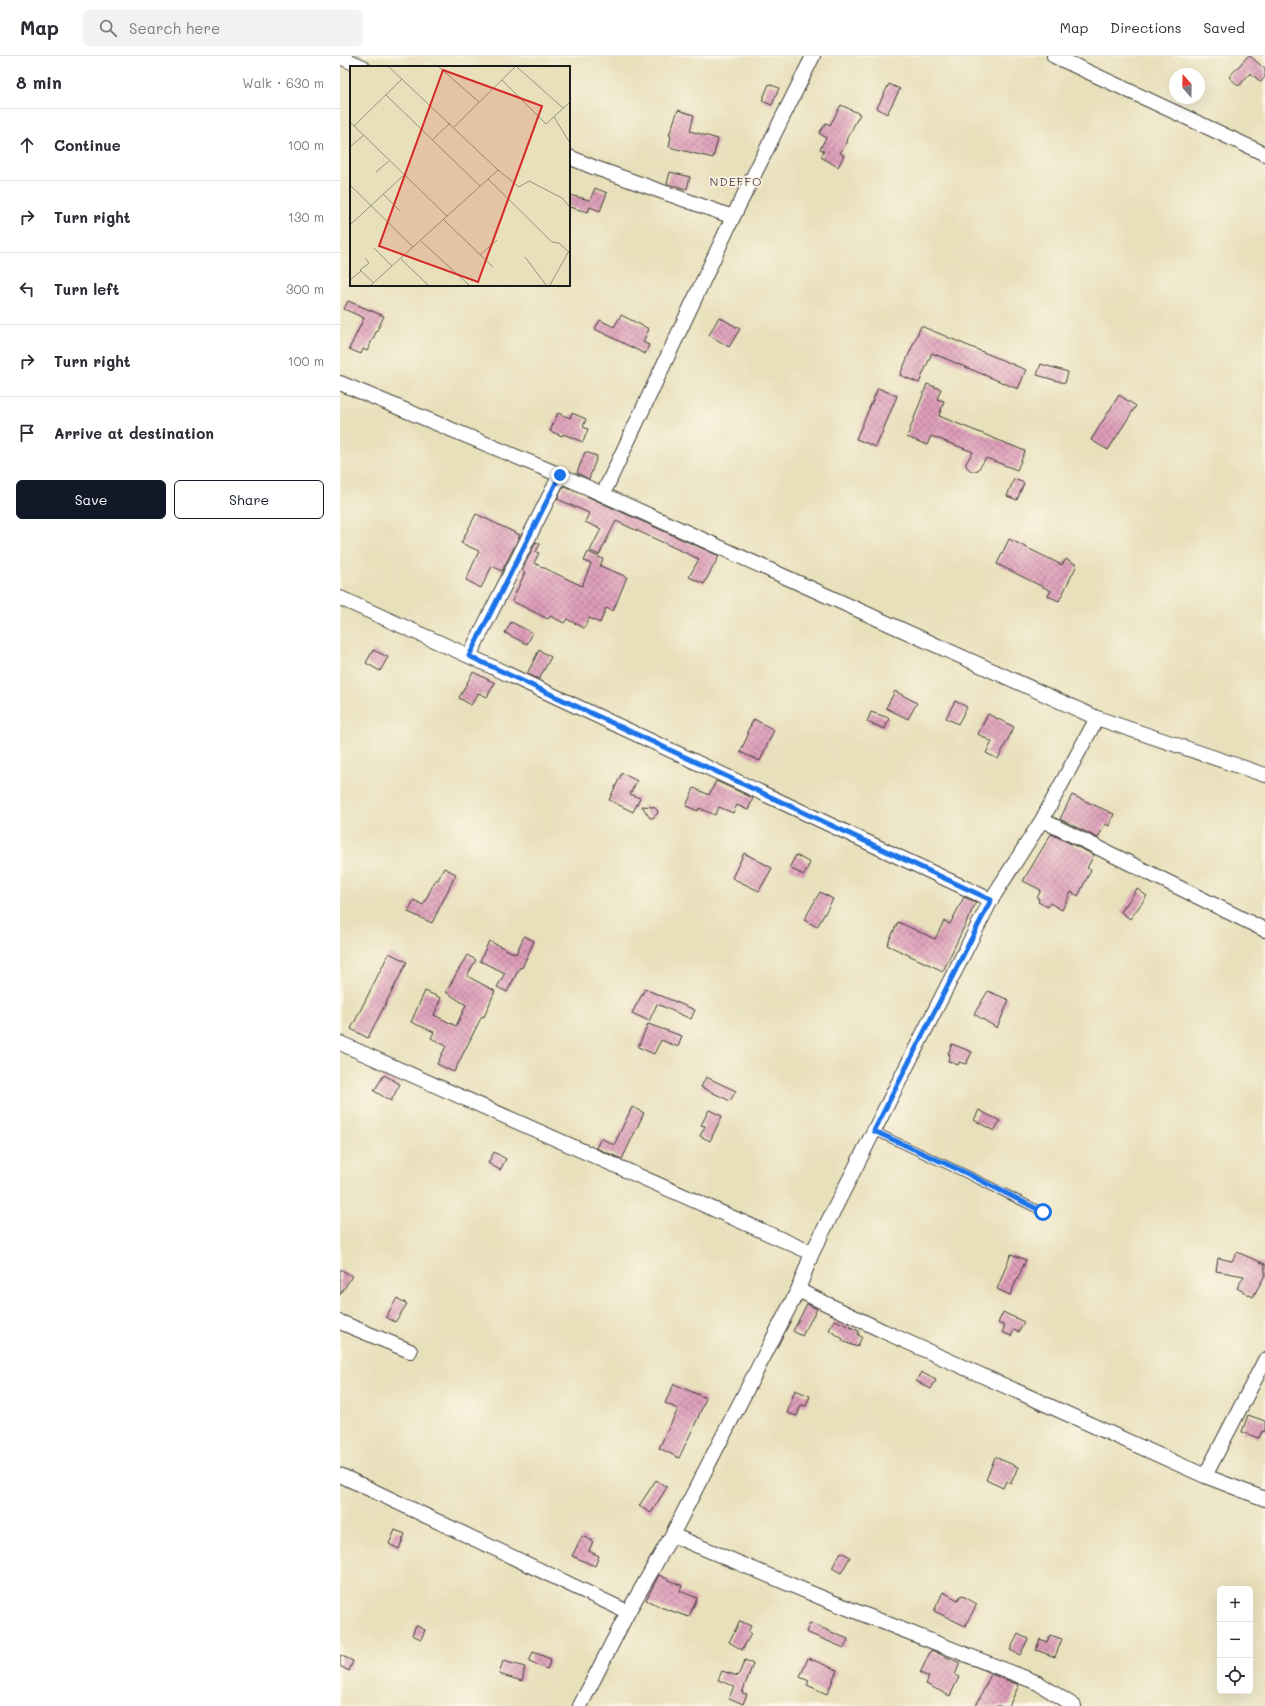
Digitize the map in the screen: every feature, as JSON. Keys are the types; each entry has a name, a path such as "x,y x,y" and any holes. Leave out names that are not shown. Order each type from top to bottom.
{"street":[{"path":"603,494 733,217 813,56"},
{"path":"1054,56 1265,154"},
{"path":"340,57 361,66"},
{"path":"570,157 733,217"},
{"path":"340,383 603,494 1097,718 1265,776"},
{"path":"469,656 560,475"},
{"path":"340,598 469,656 991,900"},
{"path":"580,1706 628,1612 672,1535 798,1290 812,1253 991,900 1042,820 1097,718"},
{"path":"1042,820 1265,930"},
{"path":"340,1043 812,1253"},
{"path":"798,1290 883,1331 1205,1476 1265,1499"},
{"path":"340,1322 410,1351"},
{"path":"1205,1476 1265,1360"},
{"path":"340,1475 628,1612"},
{"path":"672,1535 832,1602 1038,1683 1074,1706"}],"lane":[{"path":"874,1131 964,1172 1043,1212"}],"building":[{"path":"1248,56 1250,56 1265,69 1265,77 1261,82 1250,73 1239,86 1229,77"},
{"path":"769,84 779,88 772,105 762,101"},
{"path":"889,84 900,89 887,114 877,108"},
{"path":"841,105 860,114 846,140 848,141 840,153 844,155 838,167 821,157 824,151 820,149 826,138 819,133 826,123 830,125"},
{"path":"678,110 694,115 690,131 718,139 713,158 669,147 671,136 669,135"},
{"path":"670,172 690,177 687,189 667,184"},
{"path":"595,188 607,193 600,211 590,207 588,212 570,207 570,195 590,200"},
{"path":"348,301 384,316 367,351 363,349 361,354 349,349 364,318 344,309"},
{"path":"621,315 649,329 643,342 649,345 645,354 595,329 600,320 614,327"},
{"path":"719,317 740,329 729,347 709,335"},
{"path":"921,326 1026,370 1018,389 932,353 919,383 900,375"},
{"path":"1041,364 1068,372 1065,383 1037,375"},
{"path":"927,384 941,389 937,399 944,401 939,416 1025,451 1017,470 986,458 978,470 971,471 966,466 966,463 973,452 931,436 927,445 907,437"},
{"path":"878,388 897,396 876,447 856,439"},
{"path":"1119,395 1136,406 1108,450 1091,440"},
{"path":"558,413 570,418 572,413 586,419 583,427 588,429 583,442 563,434 562,436 550,431"},
{"path":"585,452 597,456 589,479 577,473"},
{"path":"1014,479 1024,483 1017,500 1007,496"},
{"path":"564,486 719,556 704,584 689,577 699,559 616,521 599,555 590,551 601,529 585,522 589,513 557,499"},
{"path":"476,514 520,535 502,571 492,566 481,588 466,580 479,551 461,543"},
{"path":"1009,539 1062,565 1066,559 1077,565 1059,601 1048,596 1051,591 997,564"},
{"path":"536,542 540,544 536,552 539,553 534,563 582,586 591,564 584,561 588,552 603,559 600,566 627,577 613,611 606,608 600,623 589,618 584,628 567,619 564,623 550,616 548,619 512,601 525,572 522,570"},
{"path":"511,622 533,633 527,644 505,633"},
{"path":"373,650 388,657 380,671 366,663"},
{"path":"539,650 551,657 539,679 527,674"},
{"path":"473,672 495,683 487,697 479,693 471,705 459,698"},
{"path":"895,691 917,703 908,719 886,708"},
{"path":"955,701 967,707 958,724 946,718"},
{"path":"871,712 889,718 885,729 867,722"},
{"path":"988,714 1014,727 998,759 986,753 992,742 978,734"},
{"path":"754,719 774,730 760,761 740,752 749,733 747,732"},
{"path":"622,773 637,781 630,794 640,798 633,812 609,800"},
{"path":"716,781 753,798 748,810 737,805 733,813 719,807 715,815 699,808 698,811 686,806 694,788 709,795"},
{"path":"1072,795 1114,814 1109,826 1105,824 1098,838 1060,819"},
{"path":"642,806 654,807 658,811 657,814 653,818 650,818"},
{"path":"1051,834 1094,855 1087,868 1091,870 1078,896 1071,892 1062,910 1050,903 1048,907 1038,902 1039,899 1037,898 1041,890 1023,881"},
{"path":"744,853 772,868 759,891 732,878"},
{"path":"796,855 810,863 804,875 789,868"},
{"path":"444,868 456,874 432,923 408,912 414,900 423,905 436,879 438,880"},
{"path":"1137,889 1147,896 1130,919 1121,912"},
{"path":"820,892 833,899 817,927 804,920"},
{"path":"964,897 976,902 943,971 887,945 898,922 935,939 944,921 950,924"},
{"path":"524,936 534,941 522,968 520,967 507,992 497,987 505,973 480,961 489,941 516,954"},
{"path":"389,953 407,962 368,1038 351,1029"},
{"path":"467,955 476,960 467,976 495,991 484,1017 482,1016 454,1072 437,1064 446,1046 431,1038 434,1032 411,1022 425,991 441,998 434,1015 456,1026 466,1005 446,992"},
{"path":"645,989 695,1010 691,1019 657,1004 649,1021 632,1013"},
{"path":"988,991 1009,1000 997,1028 974,1014"},
{"path":"648,1024 682,1036 678,1047 661,1040 654,1054 638,1047"},
{"path":"952,1044 972,1052 966,1064 959,1062 958,1065 948,1061 950,1054 948,1054"},
{"path":"384,1075 400,1084 391,1101 374,1091"},
{"path":"706,1077 736,1091 730,1101 701,1087"},
{"path":"632,1107 644,1113 622,1159 596,1148 601,1138 614,1145"},
{"path":"709,1110 722,1116 710,1141 700,1136 705,1126 701,1125"},
{"path":"979,1110 1000,1121 994,1131 974,1120"},
{"path":"494,1152 506,1159 500,1170 488,1163"},
{"path":"1237,1252 1265,1264 1265,1275 1253,1297 1237,1288 1244,1276 1216,1271 1218,1258 1232,1261"},
{"path":"1011,1254 1026,1260 1010,1295 997,1289"},
{"path":"340,1269 352,1276 340,1295"},
{"path":"397,1298 407,1304 395,1322 386,1317"},
{"path":"807,1304 817,1309 802,1336 793,1331"},
{"path":"1003,1312 1024,1322 1019,1332 1014,1330 1011,1336 1002,1332 1005,1326 998,1323"},
{"path":"835,1320 859,1331 858,1335 862,1337 857,1347 842,1341 843,1339 829,1330"},
{"path":"921,1372 936,1380 931,1389 916,1381"},
{"path":"674,1384 706,1398 679,1458 659,1448 678,1409 665,1403"},
{"path":"795,1390 810,1396 806,1406 801,1405 797,1416 787,1413"},
{"path":"1248,1415 1265,1421 1265,1432 1262,1431 1259,1438 1242,1432"},
{"path":"995,1457 1018,1467 1011,1483 1006,1481 1003,1488 986,1480"},
{"path":"656,1480 667,1487 651,1513 639,1506"},
{"path":"395,1530 405,1534 399,1549 389,1544"},
{"path":"582,1536 593,1541 589,1551 599,1556 595,1566 572,1556"},
{"path":"841,1552 850,1557 841,1573 832,1568"},
{"path":"659,1575 682,1586 680,1591 697,1598 689,1617 646,1600"},
{"path":"943,1592 958,1600 961,1595 977,1604 965,1626 934,1611"},
{"path":"740,1621 751,1626 748,1632 751,1634 742,1650 729,1642"},
{"path":"810,1623 848,1639 844,1648 806,1632"},
{"path":"416,1625 425,1630 421,1639 412,1635"},
{"path":"1018,1634 1028,1639 1020,1655 1010,1650"},
{"path":"1050,1635 1062,1639 1055,1657 1036,1650 1040,1639 1047,1642"},
{"path":"931,1650 960,1663 955,1675 959,1677 950,1696 926,1684 929,1677 920,1673"},
{"path":"533,1652 551,1659 547,1669 529,1662"},
{"path":"340,1655 353,1661 349,1671 340,1666"},
{"path":"808,1658 837,1670 827,1694 807,1685 809,1681 800,1677"},
{"path":"745,1660 753,1664 742,1693 747,1694 743,1704 729,1698 734,1686 718,1680 722,1671 738,1676"},
{"path":"503,1661 525,1667 522,1681 499,1674"},
{"path":"991,1674 1019,1685 1009,1706 976,1706"}],"district":[{"name":"NDEFFO","path":"736,181"}],"route":[{"path":"560,475 469,656 991,900 874,1131 964,1172 1043,1212"}]}
